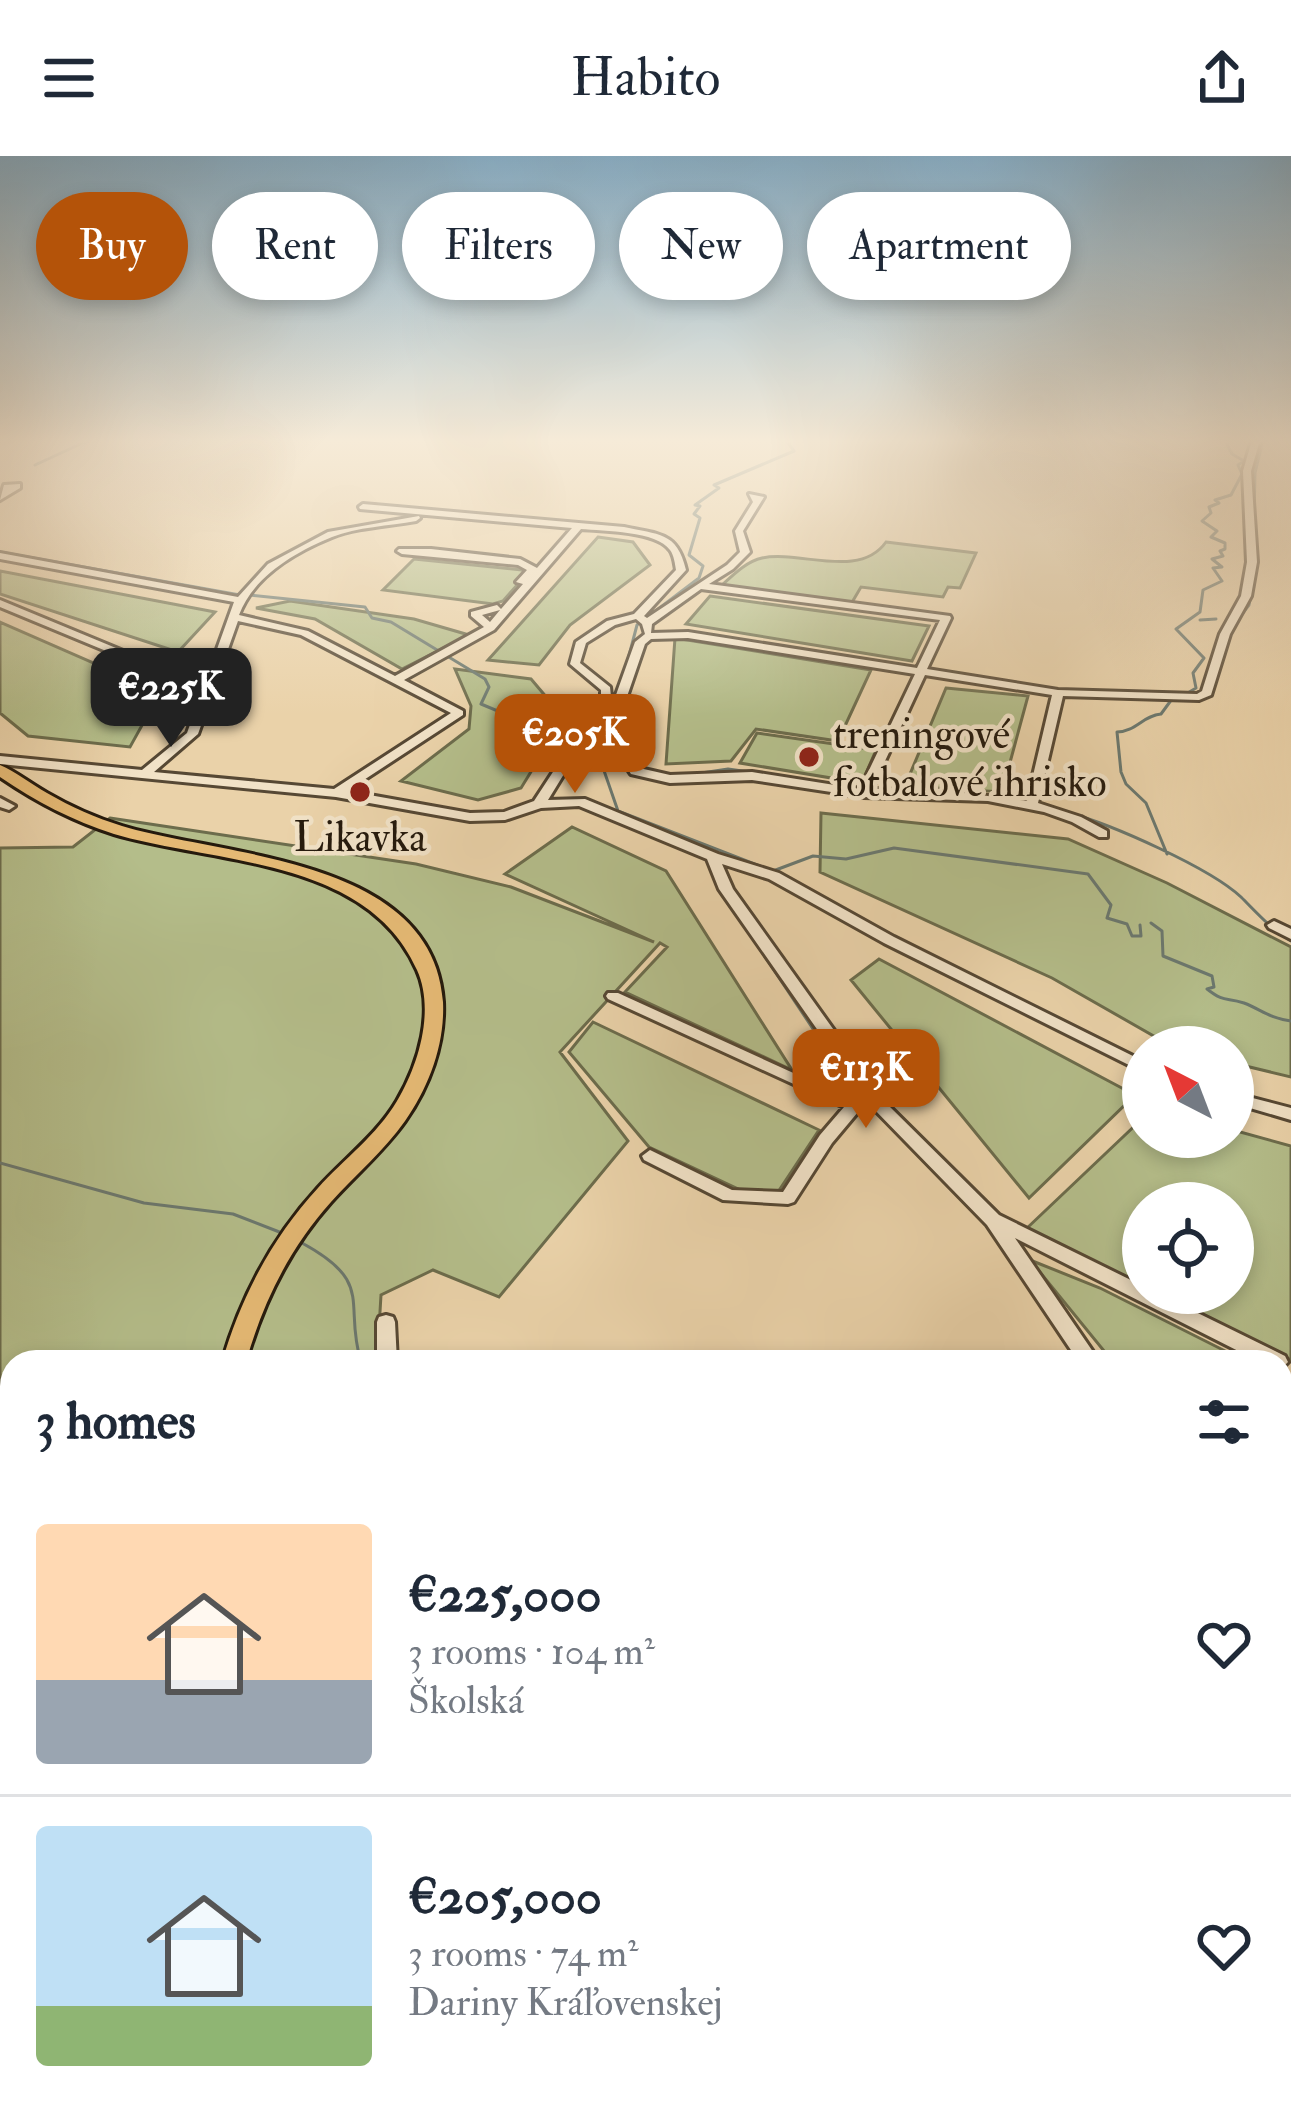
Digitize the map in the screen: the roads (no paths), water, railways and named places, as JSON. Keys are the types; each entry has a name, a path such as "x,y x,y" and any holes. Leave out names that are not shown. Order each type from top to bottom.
{"main road":[{"path":"0,770 52,803 121,831 321,877 376,906 415,944 430,977 434,1006 429,1047 416,1085 390,1128 310,1210 281,1248 247,1313 237,1350"}],"street":[{"path":"148,771 192,734 240,600 271,566 309,542 345,532"},
{"path":"396,680 486,625 574,532"},
{"path":"539,804 573,750 615,714 645,625 682,559 662,538 631,532"},
{"path":"645,625 730,567 745,552 739,532"},
{"path":"1103,834 1035,806 960,795 865,790 752,776 670,779 631,767 620,718 608,712 606,689 575,664 580,642 611,623 645,625 920,674 1058,693 1157,700 1207,693 1225,634 1246,596 1252,562 1250,532"},
{"path":"431,552 527,564 532,569 496,608 475,614 486,625"},
{"path":"0,556 240,600"},
{"path":"699,586 946,618 865,790"},
{"path":"0,603 156,668 215,666"},
{"path":"234,617 291,628 459,712 336,793"},
{"path":"1033,801 1058,693"},
{"path":"0,760 336,793 399,808 470,817 505,816 539,804 581,802"},
{"path":"551,790 715,864 738,865 774,876 889,940 1122,1056"},
{"path":"715,864 865,1102 993,1220 1082,1350"},
{"path":"1274,925 1291,935"},
{"path":"614,996 842,1102 865,1102"},
{"path":"650,1156 729,1196 788,1198 826,1138 865,1102"},
{"path":"1254,1104 1291,1114"},
{"path":"993,1220 1254,1350"},
{"path":"386,1322 387,1350"}],"waterway":[{"path":"626,667 637,625 699,578 703,566 689,555 696,532"},
{"path":"1186,694 1196,688 1193,673 1204,658 1176,629 1200,612 1203,590 1222,581 1213,568 1222,567 1212,559 1223,556 1220,551 1225,549 1225,543 1211,537 1216,532"},
{"name":"Likavka","path":"0,552 240,595"},
{"path":"1239,618 1249,605 1257,561"},
{"name":"Likavka","path":"250,595 365,607 372,618 391,622 485,679 489,687 481,704 529,724 569,750"},
{"path":"1200,620 1216,619"},
{"path":"1166,853 1146,803 1126,784 1121,772 1117,732 1161,714 1172,699"},
{"name":"Likavka","path":"578,753 632,768"},
{"path":"601,762 618,811 773,871 813,856 846,859 894,848 1088,874 1111,905 1107,918 1127,924 1132,936 1141,936 1140,925"},
{"name":"Likavka","path":"695,774 728,769 864,788"},
{"name":"Likavka","path":"873,788 954,792"},
{"name":"Likavka","path":"1069,813 1166,853"},
{"name":"Likavka","path":"1166,853 1226,886 1291,941"},
{"path":"740,919 857,1095"},
{"path":"1151,923 1162,931 1163,956 1212,976 1214,987 1207,989 1291,1021"},
{"path":"0,1163 144,1203 233,1214 282,1233"},
{"path":"302,1243 340,1270 348,1283 358,1350"}],"place":[{"name":"treningové fotbalové ihrisko","path":"809,757"},
{"name":"Likavka","path":"360,792"}]}
